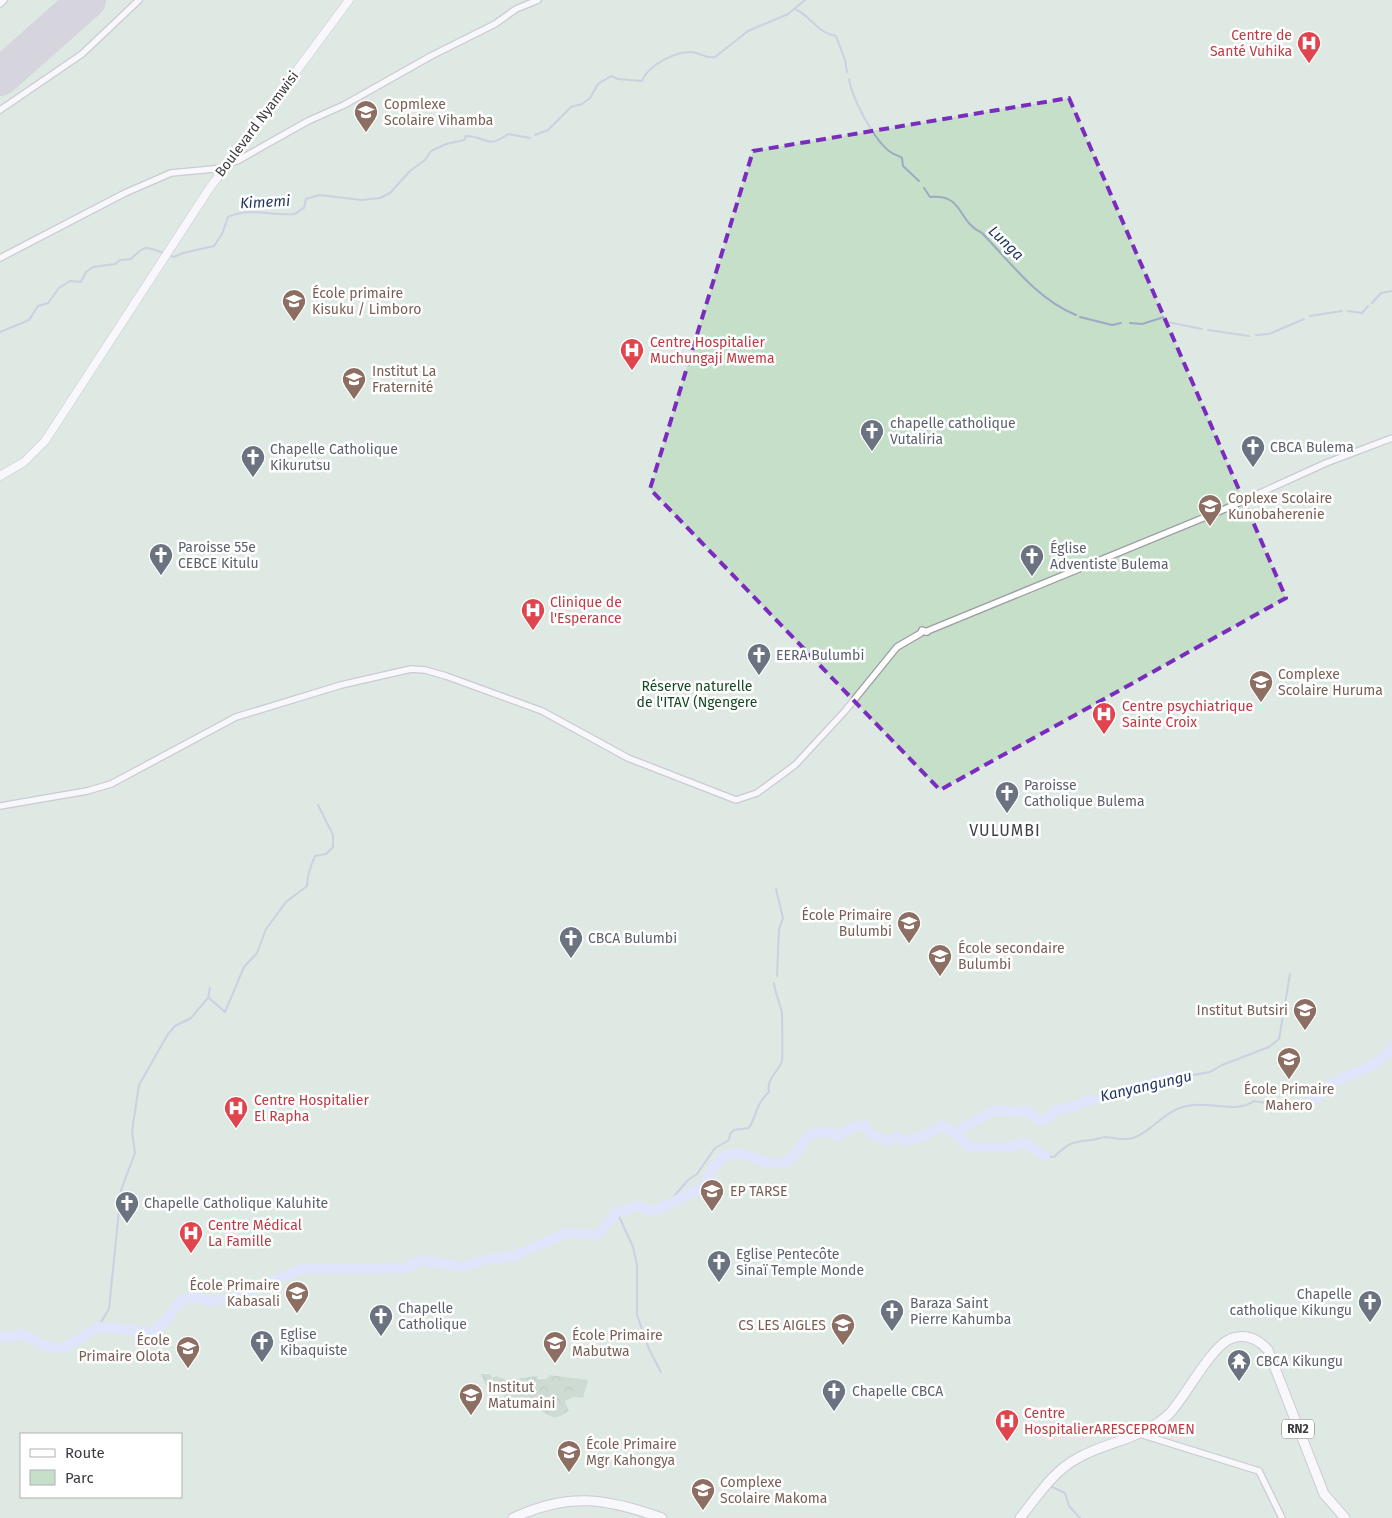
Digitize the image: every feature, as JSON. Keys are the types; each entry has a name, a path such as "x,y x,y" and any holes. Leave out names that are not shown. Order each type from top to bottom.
{"highway":[{"name":"RN2","path":"1020,1518 1049,1482 1069,1463 1097,1449 1140,1434 1170,1412 1224,1343 1238,1337 1260,1342 1272,1358 1306,1452 1324,1494 1346,1518"},
{"path":"513,1518 557,1502 598,1500 620,1504 662,1518"}],"main road":[{"name":"Boulevard Nyamwisi","path":"0,476 24,462 45,441 165,255 224,168 349,0"}],"street":[{"path":"0,4 4,0"},
{"path":"0,110 82,54 139,0"},
{"path":"230,162 237,161 308,121 344,105 431,56 495,24 516,8 538,0"},
{"path":"0,258 156,179 171,173 224,168"},
{"path":"0,806 87,791 111,784 236,717 341,685 411,669 425,670 446,676 542,711 628,758 662,773 736,800 757,793 796,765 845,711 897,647 924,632 1225,509 1322,464 1392,438"},
{"path":"1140,1434 1259,1471 1282,1518"}],"highlighted area":[{"path":"1069,98 1286,598 940,790 650,489 753,151"}],"green space":[{"name":"Réserve naturelle de l'ITAV (Ngengere","path":"0,0 1392,0 1392,1518 0,1518","holes":["486,1373 492,1379 518,1380 525,1377 546,1379 550,1375 588,1380 574,1397 565,1401 569,1411 559,1417 552,1417 534,1407 512,1406 504,1397 501,1387 489,1391"]},
{"path":"481,1374 490,1374 492,1378 496,1376 506,1380 537,1376 538,1379 546,1379 550,1375 588,1380 583,1398 574,1397 565,1401 569,1411 559,1417 552,1417 534,1407 512,1406 504,1397 501,1387 489,1391"}],"waterway":[{"path":"535,135 548,130 571,107 582,104 590,98 598,84 611,76 618,79 642,81 645,75 656,65 678,54 692,52 715,57 748,31 788,14 805,0"},
{"name":"Lunga","path":"795,9 824,32 836,36 845,60 847,72"},
{"name":"Lunga","path":"849,79 859,108 872,130 885,148 902,158 903,166 919,181"},
{"name":"Kimemi","path":"168,255 174,257 214,246 222,234 228,217 236,214 252,212 294,214 304,208 306,199 319,195 362,200 380,198 390,193 410,171 425,160 431,151 446,144 464,140 466,136 491,142 501,139 508,134 530,138"},
{"name":"Lunga","path":"924,188 930,197 941,197 955,204 968,222 982,233 1025,279 1049,300 1076,315"},
{"name":"Kimemi","path":"0,332 29,320 38,306 48,303 59,288 70,281 81,282 86,272 93,267 115,264 120,260 131,259 139,251 146,248 163,253"},
{"path":"1372,303 1381,293 1392,291"},
{"path":"1348,311 1362,313 1368,306"},
{"path":"1310,316 1342,311"},
{"name":"Lunga","path":"1080,317 1112,325 1121,323"},
{"name":"Lunga","path":"1130,323 1142,324 1164,317"},
{"name":"Lunga","path":"1256,335 1269,334 1304,319"},
{"name":"Lunga","path":"1167,322 1202,329"},
{"name":"Lunga","path":"1208,330 1249,336"},
{"path":"209,998 225,1012 244,967 257,953 266,929 286,902 307,886 315,856 326,854 333,847 333,835 318,805"},
{"path":"776,889 783,918 779,929 777,976"},
{"name":"Kanyangungu","path":"1181,1077 1210,1072 1222,1065 1269,1047 1279,1039 1290,974"},
{"path":"665,1207 688,1180 697,1174 715,1148 729,1140 730,1134 734,1130 749,1128 759,1105 769,1092 769,1083 782,1061 782,1013 774,983"},
{"path":"98,1327 109,1309 121,1190 135,1153 132,1131 139,1085 168,1034 175,1026 191,1018 208,998 210,988"},
{"path":"1299,1108 1310,1103 1333,1083 1374,1065 1387,1054 1392,1046"},
{"name":"Kanyangungu","path":"954,1133 995,1110 1018,1112 1025,1110 1040,1121 1050,1117 1055,1110 1077,1106 1084,1101 1104,1098 1167,1078 1181,1077"},
{"path":"1045,1156 1054,1157 1067,1146 1079,1142 1106,1137 1133,1138 1140,1135 1167,1114 1194,1105 1233,1107 1247,1105 1254,1101 1299,1108"},
{"path":"0,1336 9,1337 22,1334 46,1346 66,1347 98,1327 154,1332 164,1323 181,1300 200,1298 208,1302 233,1298 301,1269 406,1268 421,1260 463,1267 487,1259 514,1256 566,1233 598,1235 617,1212 639,1206 648,1210 657,1210 705,1186 710,1174 720,1160 729,1155 738,1154 767,1162 787,1161 810,1134 828,1132 837,1136 853,1127 865,1125 870,1134 886,1141 896,1137 906,1141 926,1135 942,1126 954,1133 970,1147 1011,1147 1023,1142 1045,1156"},
{"path":"617,1212 633,1247 637,1265 637,1315 649,1349 661,1372"},
{"path":"1050,1486 1065,1493 1069,1506 1080,1518"}],"runway":[{"path":"0,77 87,0"}],"place":[{"name":"Centre de Santé Vuhika","path":"1309,64"},
{"name":"Copmlexe Scolaire Vihamba","path":"366,133"},
{"name":"École primaire Kisuku / Limboro","path":"294,322"},
{"name":"Centre Hospitalier Muchungaji Mwema","path":"632,371"},
{"name":"Institut La Fraternité","path":"354,400"},
{"name":"chapelle catholique Vutaliria","path":"872,452"},
{"name":"CBCA Bulema","path":"1253,468"},
{"name":"Chapelle Catholique Kikurutsu","path":"253,478"},
{"name":"Coplexe Scolaire Kunobaherenie","path":"1210,527"},
{"name":"Paroisse 55e CEBCE Kitulu","path":"161,576"},
{"name":"Église Adventiste Bulema","path":"1032,577"},
{"name":"Clinique de l'Esperance","path":"533,631"},
{"name":"EERA Bulumbi","path":"759,676"},
{"name":"Complexe Scolaire Huruma","path":"1261,703"},
{"name":"Centre psychiatrique Sainte Croix","path":"1104,735"},
{"name":"Paroisse Catholique Bulema","path":"1007,814"},
{"name":"École Primaire Bulumbi","path":"909,944"},
{"name":"CBCA Bulumbi","path":"571,959"},
{"name":"École secondaire Bulumbi","path":"940,977"},
{"name":"Institut Butsiri","path":"1305,1031"},
{"name":"École Primaire Mahero","path":"1289,1080"},
{"name":"Centre Hospitalier El Rapha","path":"236,1129"},
{"name":"EP TARSE","path":"712,1212"},
{"name":"Chapelle Catholique Kaluhite","path":"127,1224"},
{"name":"Centre Médical La Famille","path":"191,1254"},
{"name":"Eglise Pentecôte Sinaï Temple Monde","path":"719,1283"},
{"name":"École Primaire Kabasali","path":"297,1314"},
{"name":"Chapelle catholique Kikungu","path":"1370,1323"},
{"name":"Baraza Saint Pierre Kahumba","path":"892,1332"},
{"name":"Chapelle Catholique","path":"381,1337"},
{"name":"CS LES AIGLES","path":"843,1346"},
{"name":"Eglise Kibaquiste","path":"262,1363"},
{"name":"École Primaire Mabutwa","path":"555,1364"},
{"name":"École Primaire Olota","path":"188,1369"},
{"name":"CBCA Kikungu","path":"1239,1382"},
{"name":"Chapelle CBCA","path":"834,1412"},
{"name":"Institut Matumaini","path":"471,1416"},
{"name":"Centre HospitalierARESCEPROMEN","path":"1007,1442"},
{"name":"École Primaire Mgr Kahongya","path":"569,1473"},
{"name":"Complexe Scolaire Makoma","path":"703,1511"}],"district":[{"name":"VULUMBI","path":"1005,830"}]}
